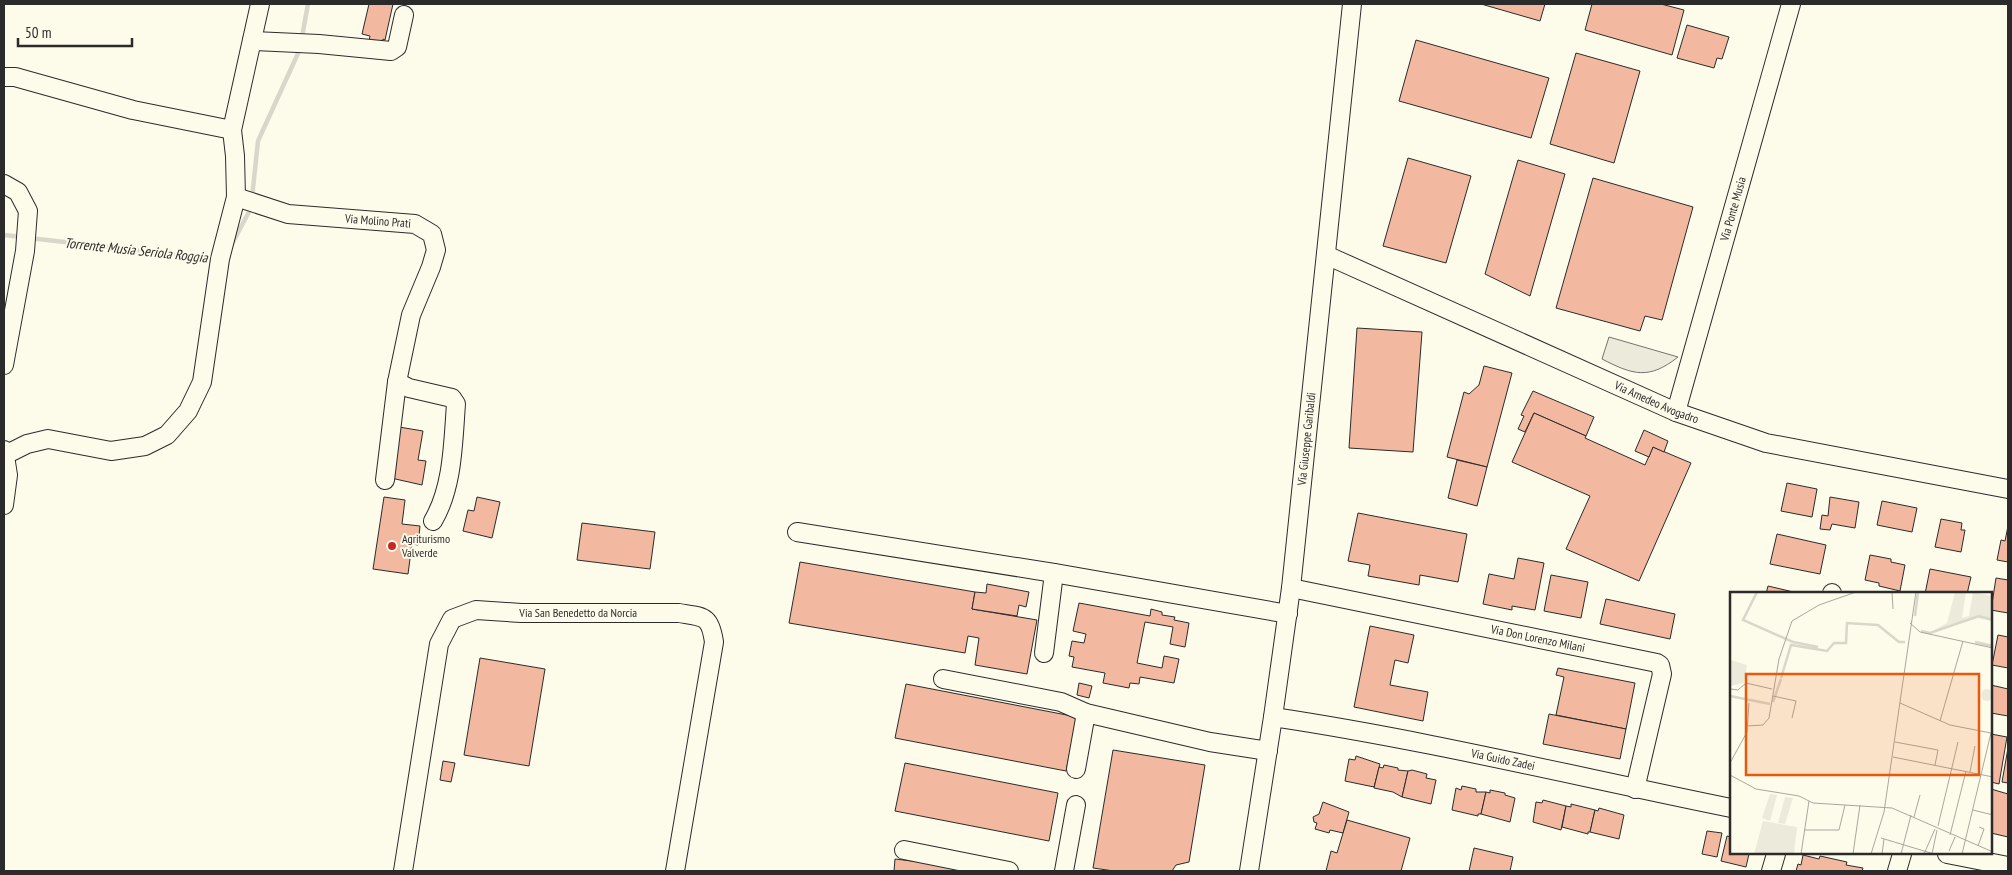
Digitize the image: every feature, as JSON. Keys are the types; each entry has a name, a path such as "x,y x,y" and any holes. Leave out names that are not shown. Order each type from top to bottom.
{"street":[{"path":"4,504 8,474 4,452 48,439 112,451 145,446 167,435 188,410 202,382 220,259 236,197 232,130 260,4"},
{"name":"Via Giuseppe Garibaldi","path":"1249,871 1288,614 1352,4"},
{"name":"Via Ponte Musia","path":"1676,412 1791,4"},
{"path":"252,41 319,44 392,51 397,47 404,15"},
{"path":"4,77 15,78 133,110 232,130"},
{"path":"4,184 18,192 28,212 24,251 4,365"},
{"name":"Via Molino Prati","path":"236,197 288,214 415,224 432,234 436,250 411,315 397,382 385,480"},
{"name":"Via Amedeo Avogadro","path":"1326,255 1676,412 1766,442 2008,489"},
{"path":"397,382 408,388 452,398 456,404 448,481 440,509 433,521"},
{"path":"797,532 1054,572 1288,614"},
{"path":"1044,653 1054,572"},
{"name":"Via Don Lorenzo Milani","path":"1291,588 1657,663 1662,674 1635,789"},
{"name":"Via San Benedetto da Norcia","path":"403,871 439,644 452,619 476,610 521,613 679,613 698,616 707,620 712,626 714,642 676,871"},
{"path":"943,679 1061,702 1086,713 1210,742 1268,751"},
{"path":"1076,769 1086,713"},
{"name":"Via Guido Zadei","path":"1273,717 1435,746 1730,808"},
{"path":"1064,871 1076,805"},
{"path":"904,850 1009,871"},
{"path":"1771,871 1776,855"},
{"path":"1897,871 1902,855"},
{"path":"1952,855 2008,866"}],"shaded area":[{"path":"1609,337 1678,357 1668,364 1649,372 1641,373 1623,369 1602,359"}],"building":[{"path":"369,4 393,4 385,40 383,39 382,44 369,41 370,36 362,34"},
{"path":"1481,4 1545,4 1540,21"},
{"path":"1592,4 1661,4 1684,10 1672,55 1585,30"},
{"path":"1687,25 1729,37 1722,59 1717,58 1714,68 1677,58"},
{"path":"1416,40 1549,78 1531,138 1399,101"},
{"path":"1576,53 1640,71 1614,163 1550,144"},
{"path":"1408,158 1471,176 1446,263 1383,246"},
{"path":"1518,160 1565,174 1530,296 1485,274"},
{"path":"1593,178 1693,207 1662,320 1645,316 1640,331 1556,308"},
{"path":"1357,328 1422,332 1413,452 1349,448"},
{"path":"1484,366 1512,373 1487,467 1447,457 1464,392 1469,394 1479,385"},
{"path":"1533,391 1594,417 1586,436 1534,413 1525,432 1518,429 1524,416 1521,415"},
{"path":"1534,413 1645,465 1653,447 1691,463 1639,581 1566,549 1590,496 1512,462"},
{"path":"399,427 423,431 418,460 426,461 422,485 391,478"},
{"path":"1644,430 1668,441 1664,452 1653,447 1649,457 1635,451"},
{"path":"1457,460 1487,467 1477,506 1448,498"},
{"path":"1787,483 1817,489 1812,517 1781,511"},
{"path":"384,497 405,500 402,524 420,526 418,545 412,544 408,574 373,569"},
{"path":"477,497 500,502 492,538 463,531 468,510 474,511"},
{"path":"1830,497 1859,502 1855,528 1832,524 1830,530 1820,529 1822,515 1828,516"},
{"path":"1882,501 1917,508 1912,532 1877,525"},
{"path":"1358,513 1467,534 1458,582 1420,575 1419,585 1368,576 1370,565 1348,561"},
{"path":"1941,519 1962,523 1961,530 1965,530 1961,552 1935,547"},
{"path":"582,523 655,532 650,569 577,560"},
{"path":"2008,526 2008,562 1997,560 2001,540 2005,541"},
{"path":"1777,534 1826,545 1820,574 1770,564"},
{"path":"1870,555 1891,559 1891,562 1905,565 1900,591 1879,586 1879,583 1865,580"},
{"path":"1518,558 1544,563 1535,610 1512,606 1512,610 1483,604 1489,574 1514,579"},
{"path":"800,562 975,592 972,609 1037,620 1027,674 975,665 979,638 968,636 965,653 789,623"},
{"path":"1930,569 1971,577 1967,592 1925,592"},
{"path":"1551,575 1588,582 1581,618 1544,611"},
{"path":"1996,578 2008,580 2008,613 1992,610"},
{"path":"987,584 1029,592 1026,607 1019,605 1017,616 972,609 975,592 986,593"},
{"path":"1768,586 1794,592 1766,592"},
{"path":"1606,599 1675,614 1670,639 1600,624"},
{"path":"1079,603 1150,616 1151,609 1162,612 1162,615 1175,617 1174,620 1189,623 1185,647 1170,644 1173,627 1145,622 1137,663 1162,668 1164,656 1179,659 1174,683 1140,677 1139,684 1130,683 1129,688 1103,683 1105,673 1072,667 1074,657 1069,656 1072,641 1084,643 1086,634 1073,631"},
{"path":"1370,626 1414,635 1408,663 1395,660 1390,685 1428,692 1423,721 1354,707"},
{"path":"1998,635 2008,637 2008,668 1992,665"},
{"path":"480,658 545,669 529,766 464,755"},
{"path":"1558,668 1635,683 1626,729 1556,715 1564,677 1556,675"},
{"path":"1079,683 1092,686 1089,698 1077,695"},
{"path":"906,684 1077,717 1066,771 895,738"},
{"path":"1992,685 2008,689 2008,716 1992,713"},
{"path":"1549,714 1626,729 1620,759 1543,744"},
{"path":"1992,734 2007,737 1999,784 1992,782"},
{"path":"2008,748 2008,783 2002,782"},
{"path":"1113,750 1205,765 1189,862 1176,865 1172,871 1114,871 1093,868"},
{"path":"1356,756 1380,764 1374,787 1345,781 1349,759 1355,760"},
{"path":"443,761 455,763 451,782 440,780"},
{"path":"905,763 1058,793 1049,841 895,811"},
{"path":"1384,765 1408,771 1402,797 1393,792 1374,788 1379,767 1383,768"},
{"path":"1412,770 1427,774 1426,778 1436,780 1431,804 1402,797 1408,771"},
{"path":"1462,786 1476,789 1476,792 1486,792 1481,814 1478,814 1478,816 1452,810 1456,788 1461,790"},
{"path":"1992,789 2008,794 2008,837 1992,833"},
{"path":"1490,790 1505,793 1505,795 1515,798 1510,822 1481,814 1486,792 1490,793"},
{"path":"1543,800 1566,806 1561,830 1533,822 1536,802 1542,803"},
{"path":"1323,802 1349,812 1343,833 1330,830 1329,833 1315,829 1317,823 1314,822 1313,817 1319,814"},
{"path":"1571,804 1595,810 1588,834 1562,827 1566,806 1571,807"},
{"path":"1599,808 1624,815 1619,839 1590,832 1595,810 1598,811"},
{"path":"1347,820 1410,838 1401,871 1326,871 1331,851 1337,853"},
{"path":"1707,831 1722,833 1717,857 1702,854"},
{"path":"1727,836 1730,837 1730,855 1749,855 1746,867 1721,861"},
{"path":"1474,848 1513,857 1510,871 1469,871"},
{"path":"1803,855 1819,859 1820,856 1847,862 1846,865 1863,868 1862,871 1796,871 1798,864 1801,865"},
{"path":"895,859 996,871 894,871"}],"waterway":[{"name":"Torrente Musia Seriola Roggia","path":"302,37 308,4"},
{"name":"Torrente Musia Seriola Roggia","path":"252,198 258,141 300,49"},
{"name":"Torrente Musia Seriola Roggia","path":"231,246 252,206"},
{"name":"Torrente Musia Seriola Roggia","path":"4,235 22,237"},
{"name":"Torrente Musia Seriola Roggia","path":"29,238 215,259"}],"place":[{"name":"Agriturismo Valverde","path":"392,546"}]}
